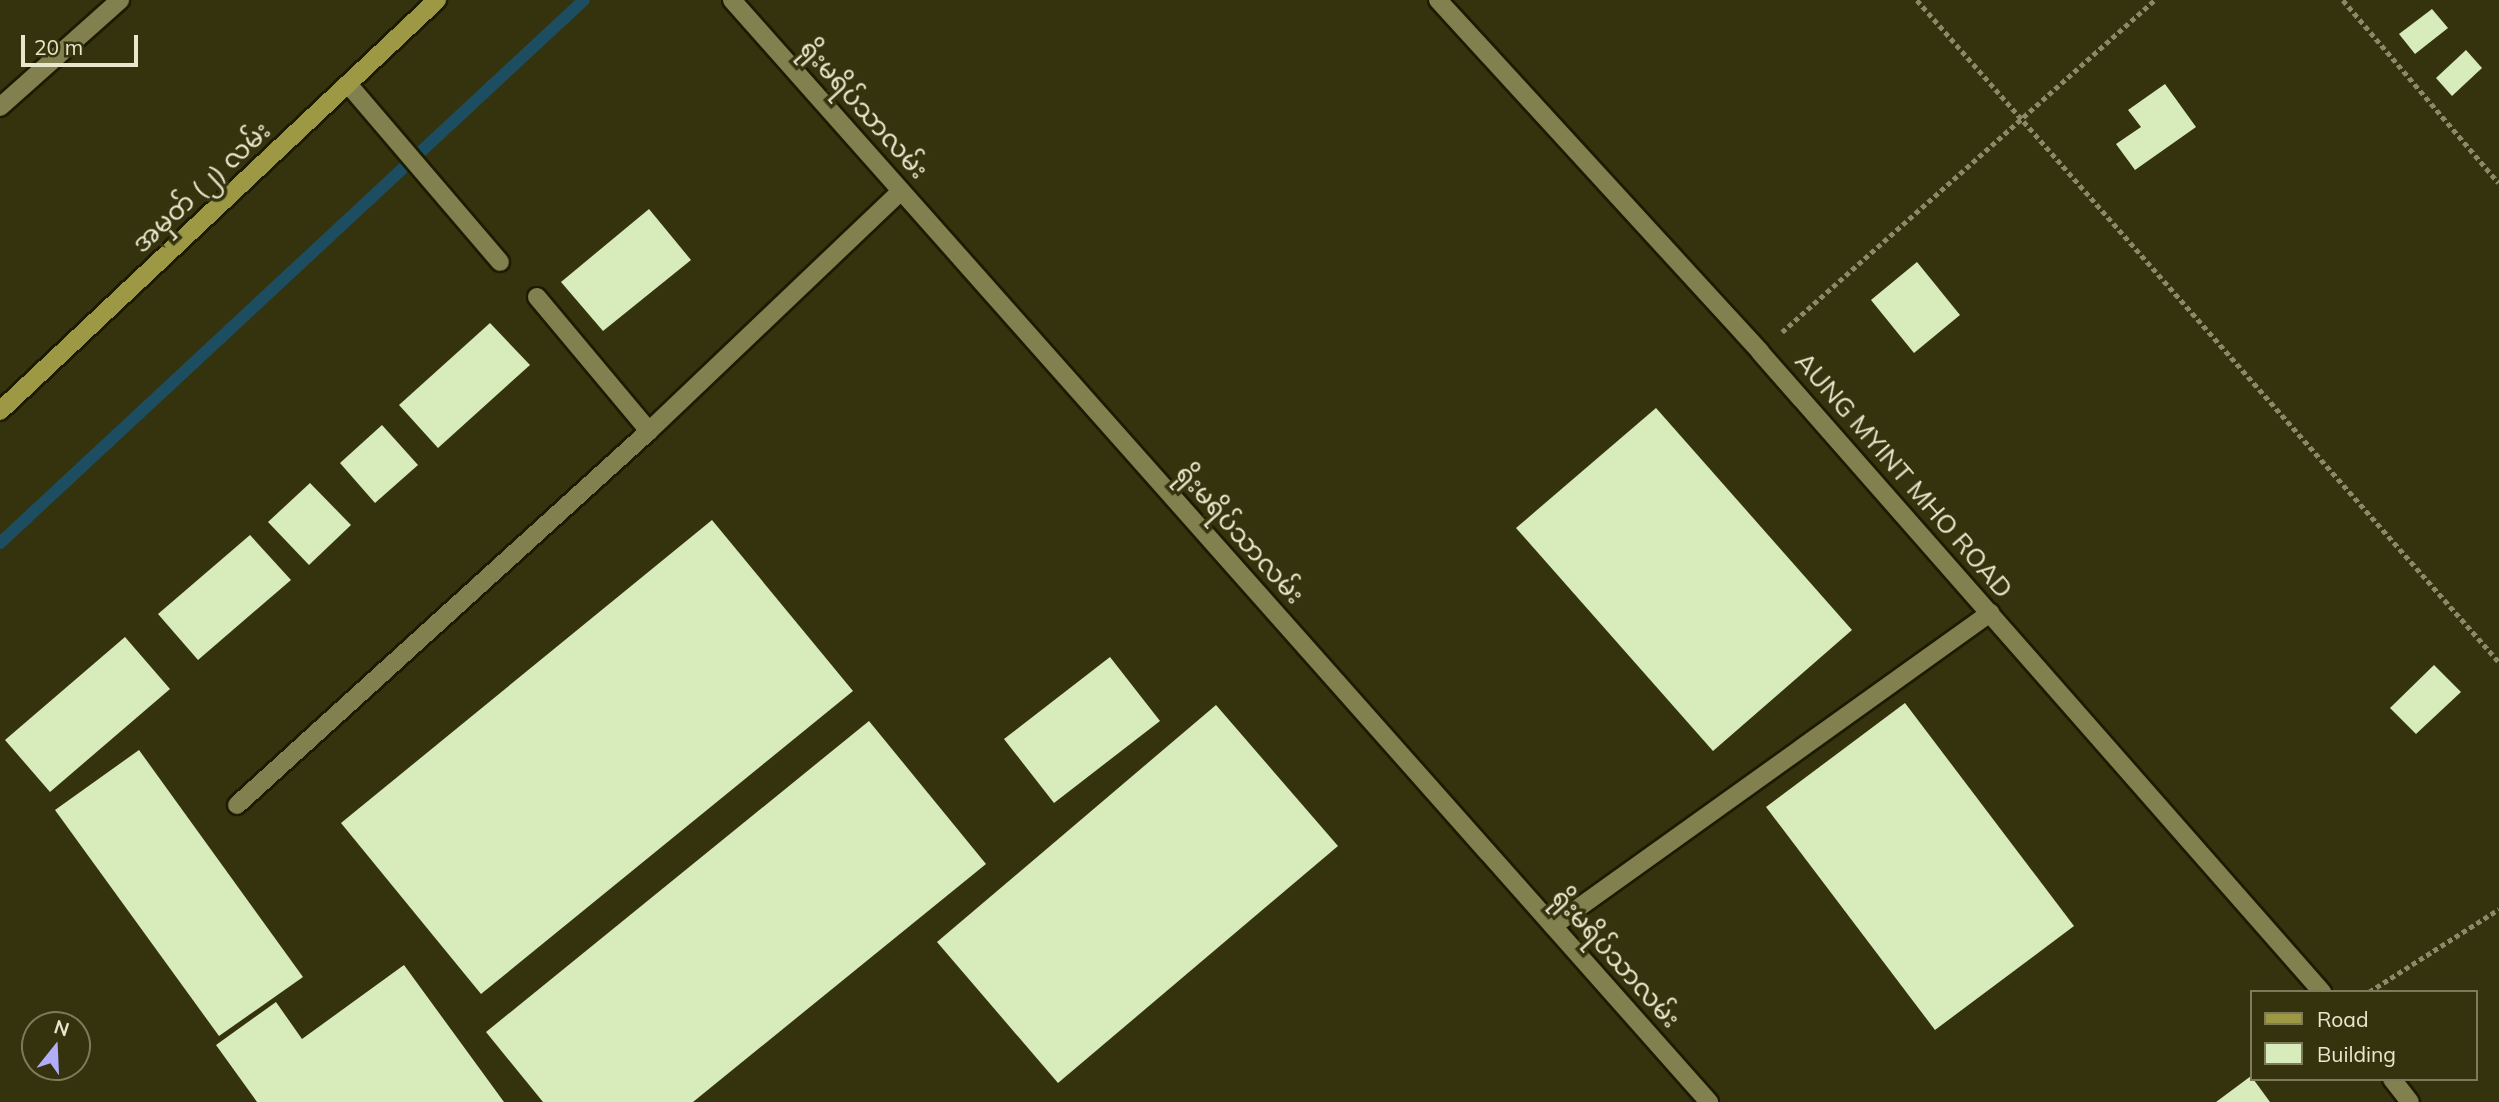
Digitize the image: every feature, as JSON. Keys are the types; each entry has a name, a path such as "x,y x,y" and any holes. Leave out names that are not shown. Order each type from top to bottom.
{"main road":[{"name":"အမှတ် (၂) လမ်း","path":"0,411 436,0"}],"street":[{"path":"1,105 120,0"},
{"name":"ရိုးမရိပ်သာလမ်း","path":"732,0 1709,1102"},
{"name":"AUNG MYINT MHO ROAD","path":"1438,0 1760,352 2320,990"},
{"path":"348,84 500,262"},
{"path":"237,805 649,431 901,191"},
{"path":"537,297 649,431"},
{"path":"1553,926 1990,613"},
{"path":"2394,1081 2410,1102"}],"path":[{"path":"1917,0 2499,662"},
{"path":"1760,352 2155,0"},
{"path":"2343,0 2499,183"},
{"path":"2372,990 2499,909"}],"building":[{"path":"2432,9 2448,28 2415,54 2399,34"},
{"path":"2466,50 2482,68 2452,96 2436,78"},
{"path":"2165,84 2196,127 2135,170 2116,144 2141,127 2128,110"},
{"path":"649,209 691,260 603,331 561,282"},
{"path":"1917,262 1960,315 1914,353 1871,300"},
{"path":"490,323 530,365 438,448 399,405"},
{"path":"1656,408 1852,630 1713,751 1516,528"},
{"path":"382,425 418,465 375,503 340,463"},
{"path":"310,483 351,525 309,565 268,522"},
{"path":"712,520 853,691 481,994 341,823"},
{"path":"250,535 291,580 198,660 158,614"},
{"path":"125,637 170,689 50,792 5,740"},
{"path":"1110,657 1160,721 1054,803 1004,739"},
{"path":"2434,665 2461,692 2416,734 2390,708"},
{"path":"1905,703 2074,926 1935,1030 1766,807"},
{"path":"1216,705 1338,846 1058,1083 937,942"},
{"path":"869,721 986,864 693,1102 543,1102 486,1032"},
{"path":"139,750 303,977 219,1036 55,810"},
{"path":"404,965 504,1102 257,1102 216,1045 276,1002 302,1039"},
{"path":"2250,1077 2250,1081 2255,1081 2270,1102 2216,1102"}],"waterway":[{"path":"0,543 584,0"}]}
